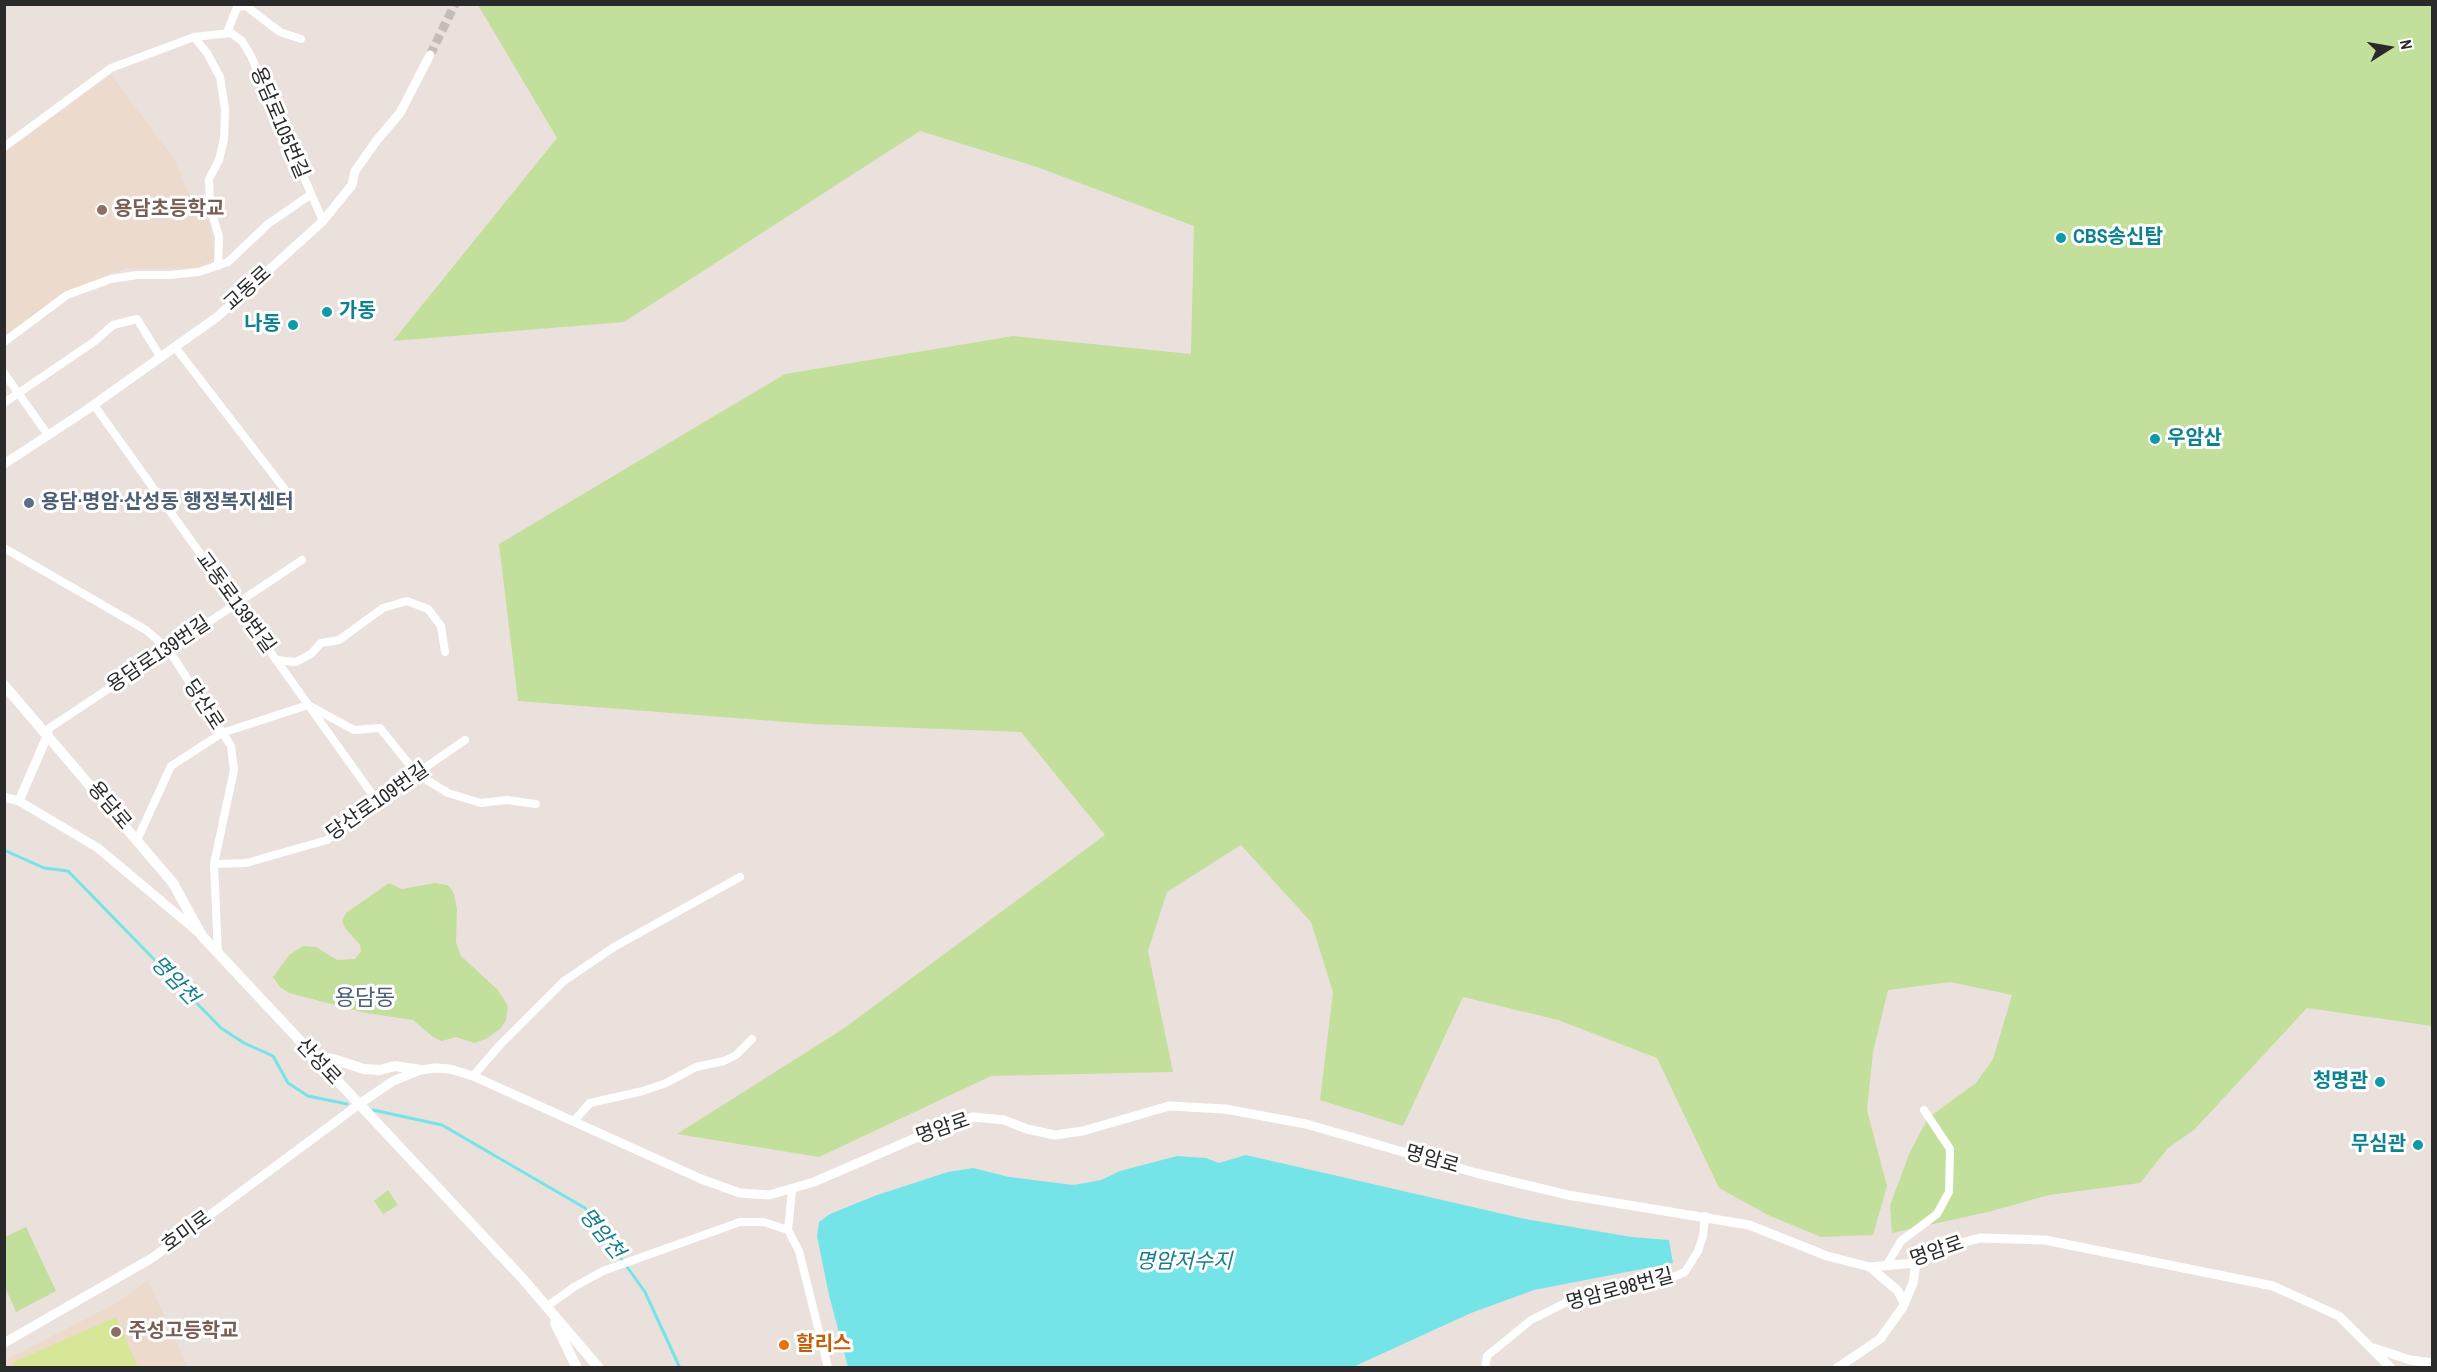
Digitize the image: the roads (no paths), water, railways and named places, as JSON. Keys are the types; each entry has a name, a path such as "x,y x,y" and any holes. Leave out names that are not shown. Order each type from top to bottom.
{"main road":[{"name":"용담로","path":"4,685 173,883 202,936"},
{"name":"산성로","path":"202,936 546,1307 598,1368"},
{"path":"313,1057 333,1059 364,1070 380,1070 395,1066 420,1070"},
{"path":"546,1307 577,1368"}],"street":[{"path":"4,147 111,68 194,37 227,33 237,7 246,6 280,32 301,39"},
{"name":"용담로105번길","path":"227,33 231,33 242,41 251,56 323,221"},
{"name":"용담로105번길","path":"194,37 207,53 220,77 225,109 222,150 209,178 210,206 219,237 218,266"},
{"name":"교동로","path":"4,464 94,405 217,317 323,221 352,185 355,171 377,140 400,113 430,55"},
{"path":"4,342 68,295 88,287 111,279 137,275 199,272 228,262 268,224 310,195"},
{"path":"4,402 95,341 113,325 137,318 160,358"},
{"path":"175,347 286,491"},
{"path":"4,373 48,435"},
{"name":"교동로139번길","path":"94,405 377,801"},
{"name":"당산로","path":"4,548 125,617 146,630 168,649 231,746 234,770 214,864 218,953"},
{"name":"용담로139번길","path":"46,732 302,560"},
{"path":"276,660 296,662 311,654 321,643 339,640 383,608 406,601 428,609 441,626 445,652"},
{"path":"137,840 171,766 222,733 308,705 354,730 380,728 417,774 448,793 481,804 507,800 536,804"},
{"path":"19,801 46,732"},
{"name":"당산로109번길","path":"214,864 246,863 327,840 377,801 465,740"},
{"name":"산성로","path":"4,797 19,801 98,848 202,936"},
{"path":"473,1076 500,1045 564,981 615,947 740,877"},
{"path":"574,1121 590,1103 643,1091 666,1083 696,1067 724,1061 736,1054 752,1039"},
{"name":"명암로","path":"358,1105 393,1082 420,1070 450,1069 473,1076 701,1179 740,1192 768,1195 814,1182 941,1127 973,1117 1004,1120 1027,1129 1055,1135 1083,1131 1169,1106 1225,1109 1306,1124 1476,1173 1568,1195 1749,1225 1827,1256 1870,1267 1916,1263 1950,1246 1980,1238 2045,1240 2273,1286 2339,1316 2391,1368"},
{"name":"호미로","path":"4,1343 152,1258 358,1105"},
{"path":"1886,1266 1900,1241 1937,1214 1949,1192 1950,1149 1924,1110"},
{"path":"792,1190 788,1230 799,1251 828,1368"},
{"name":"명암로98번길","path":"1485,1368 1487,1356 1500,1345 1531,1320 1565,1303 1659,1283 1685,1272 1698,1251 1703,1236 1705,1216"},
{"path":"546,1307 574,1287 603,1271 740,1222 763,1222 788,1230"},
{"path":"1836,1368 1880,1339 1904,1303 1913,1283 1916,1263"},
{"path":"1870,1267 1898,1291 1904,1303"},
{"path":"2370,1347 2410,1360 2433,1363"}],"water":[{"name":"명암저수지","path":"1246,1155 1525,1219 1632,1237 1669,1240 1673,1263 1534,1290 1471,1313 1353,1367 848,1367 829,1295 817,1236 819,1222 830,1214 877,1195 948,1172 973,1168 1009,1177 1074,1185 1101,1180 1120,1171 1177,1156 1206,1158 1219,1163"}],"waterway":[{"name":"명암천","path":"4,850 44,868 68,871 221,1028 244,1043 273,1056 288,1083 308,1096 347,1104"},
{"name":"명암천","path":"373,1110 442,1125 585,1208 645,1292 680,1368"}],"tunnel":[{"path":"430,55 455,4"}],"place":[{"name":"용담초등학교","path":"102,210"},
{"name":"CBS송신탑","path":"2061,238"},
{"name":"가동","path":"327,312"},
{"name":"나동","path":"293,325"},
{"name":"우암산","path":"2155,439"},
{"name":"용담·명암·산성동 행정복지센터","path":"29,503"},
{"name":"청명관","path":"2380,1082"},
{"name":"무심관","path":"2418,1145"},
{"name":"주성고등학교","path":"116,1332"},
{"name":"할리스","path":"784,1345"}],"district":[{"name":"용담동","path":"365,999"}]}
